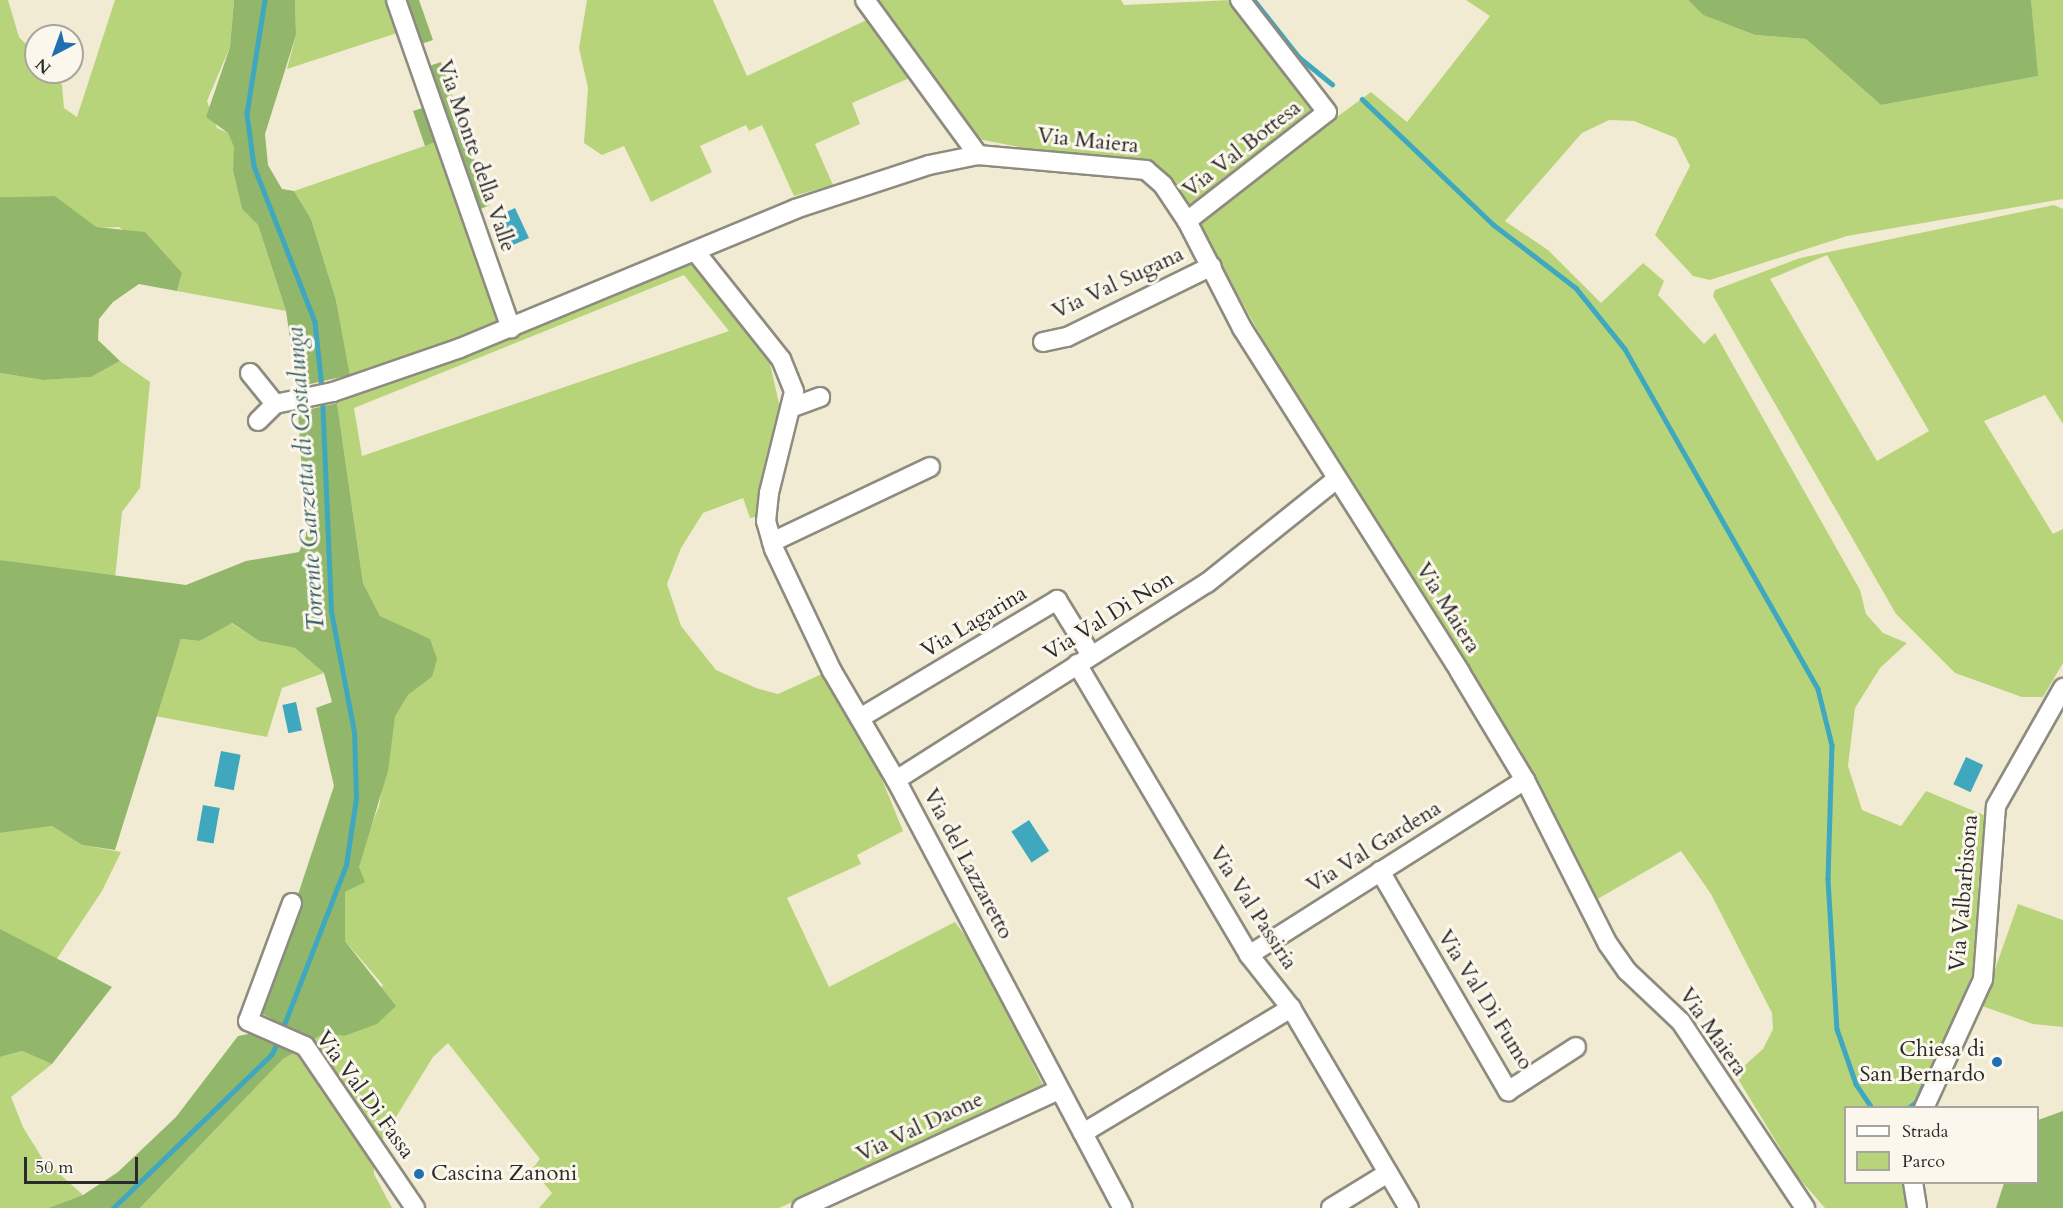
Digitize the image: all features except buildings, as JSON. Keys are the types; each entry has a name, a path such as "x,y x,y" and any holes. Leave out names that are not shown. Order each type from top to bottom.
{"street":[{"name":"Via Monte della Valle","path":"396,0 511,328"},
{"path":"865,0 978,154"},
{"name":"Via Val Bottesa","path":"1187,221 1327,112 1240,0"},
{"name":"Via Maiera","path":"695,251 795,209 978,154 1146,170 1187,221 1242,328 1525,780 1608,944 1627,971 1681,1022 1806,1208"},
{"path":"258,421 275,404 306,400 333,392 511,328 695,251"},
{"name":"Via del Lazzaretto","path":"695,251 781,359 794,392 793,407 769,493 766,521 772,542 860,718 896,780 1123,1208"},
{"name":"Via Val Sugana","path":"1043,342 1067,337 1212,266"},
{"path":"250,373 275,404"},
{"path":"793,407 820,397"},
{"path":"772,542 930,467"},
{"name":"Via Val Di Non","path":"896,780 1207,583 1337,479"},
{"name":"Via Lagarina","path":"860,718 1057,600 1084,660"},
{"name":"Via Val Passiria","path":"1084,660 1249,955 1291,1008 1409,1208"},
{"name":"Via Valbarbisona","path":"1924,1106 1983,979 1996,806 2063,688"},
{"name":"Via Val Gardena","path":"1249,955 1525,780"},
{"name":"Via Val Di Fumo","path":"1380,872 1508,1091 1575,1047"},
{"name":"Via Val Di Fassa","path":"292,903 248,1021 264,1024 299,1041 415,1208"},
{"path":"1083,1133 1291,1008"},
{"name":"Via Val Daone","path":"802,1208 1059,1090"},
{"path":"1330,1208 1388,1173"},
{"path":"1913,1184 1917,1208"}],"green space":[{"path":"0,0 8,0 19,37 24,42 24,84 61,84 64,108 77,117 115,0 234,0 230,47 207,101 217,128 228,133 235,148 233,171 242,209 258,225 286,311 177,291 182,273 119,227 96,228 55,196 0,197"},
{"path":"234,0 295,0 296,35 265,134 268,165 282,189 294,191 311,219 336,300 350,375 297,387 286,311 258,225 242,209 233,171 234,147 228,133 206,117 230,47"},
{"path":"295,0 389,0 400,32 287,69 296,35"},
{"path":"400,0 419,0 433,40 415,46"},
{"path":"587,0 713,0 747,76 871,18 914,76 852,103 860,124 815,144 833,185 794,196 762,125 749,131 746,125 700,146 712,172 651,202 624,146 602,155 584,143 588,88 579,48"},
{"path":"873,0 1121,0 1124,5 1230,0 1299,83 1311,108 1308,118 1189,209 1171,182 1146,160 1039,151 978,139"},
{"path":"1466,0 1688,0 1703,15 1755,35 1806,39 1881,105 2037,76 2031,0 2063,0 2063,199 1847,236 1710,280 1693,276 1655,235 1690,166 1676,138 1634,121 1609,120 1582,133 1505,221 1548,250 1601,303 1643,263 1664,281 1658,295 1704,344 1715,333 1860,590 1866,614 1883,633 1907,643 1880,668 1855,708 1848,766 1862,810 1901,826 1926,791 1986,816 1978,888 1981,954 1916,1106 1844,1106 1844,1184 1902,1184 1908,1208 1825,1208 1797,1176 1735,1074 1763,1049 1773,1029 1772,1013 1711,894 1681,851 1594,901 1521,750 1309,422 1196,220 1371,92 1407,122 1490,16"},
{"path":"1688,0 2031,0 2038,76 1881,105 1806,39 1755,35 1703,15"},
{"path":"441,62 490,205 478,210 438,141 425,146 413,111 435,104 423,68"},
{"path":"439,141 501,319 498,328 350,375 336,300 311,219 294,191"},
{"path":"55,196 96,227 145,232 182,273 177,291 139,284 113,302 99,319 98,340 120,361 91,377 43,380 0,373 0,197"},
{"path":"2054,205 2063,209 2063,424 2045,395 1984,421 2053,534 2063,529 2063,663 2043,697 2022,697 1955,673 1896,614 1713,296 1715,290 1800,258","holes":["1827,255 1929,431 1877,461 1770,279"]},
{"path":"690,259 769,359 780,408 759,516 750,518 743,498 703,513 681,548 667,584 681,626 716,670 756,688 778,694 824,673 879,772 903,831 857,855 861,864 787,898 829,987 955,922 976,950 1045,1089 779,1208 539,1208 552,1193 532,1169 540,1159 448,1043 433,1057 380,1143 311,1041 325,1033 344,1036 383,985 345,941 345,892 379,806 395,717 408,695 432,677 399,626 380,616 363,583 337,403","holes":["684,275 729,331 362,456 354,408"]},
{"path":"120,361 150,382 140,488 122,512 115,578 0,560 0,373 43,380 91,377"},
{"path":"337,403 363,583 380,616 430,639 437,659 432,677 408,695 395,717 388,771 359,867 365,882 345,892 345,941 396,1006 377,1024 344,1036 325,1033 311,1041 259,1012 334,786 316,708 332,702 324,673 295,648 259,641 232,623 200,641 181,639 115,850 82,845 52,826 0,833 0,560 186,585 246,561 299,552 306,536 298,412"},
{"path":"231,623 259,641 295,648 324,673 282,688 267,737 155,716 181,639 200,641"},
{"path":"52,826 82,845 121,852 102,891 56,960 0,929 0,833"},
{"path":"2018,904 2063,920 2063,1027 2033,1024 1982,1006"},
{"path":"0,929 112,987 52,1064 22,1051 0,1057"},
{"path":"258,1032 297,1051 283,1059 140,1208 48,1208 83,1195 118,1172 176,1117 238,1036"},
{"path":"22,1051 52,1064 11,1097 23,1127 42,1158 83,1195 48,1208 0,1208 0,1057"},
{"path":"297,1051 374,1157 374,1174 392,1208 140,1208 283,1059"},
{"path":"2063,1111 2063,1208 1996,1208 2004,1184 2039,1184 2039,1120"}],"water":[{"path":"515,208 529,238 513,245 495,217"},
{"path":"296,702 302,730 288,733 282,705"},
{"path":"221,751 241,755 234,790 214,786"},
{"path":"1966,757 1983,765 1971,792 1953,784"},
{"path":"203,805 220,808 213,843 197,840"},
{"path":"1029,820 1049,851 1032,862 1011,831"}],"waterway":[{"name":"Torrente Garzetta di Costalunga","path":"265,0 247,114 254,166 315,322 322,388"},
{"path":"1254,0 1299,57 1332,84"},
{"path":"1362,99 1494,225 1576,288 1625,349 1818,689 1832,745 1828,879 1837,1029 1856,1084 1871,1106"},
{"name":"Torrente Garzetta di Costalunga","path":"282,1030 346,865 356,798 354,732 331,611 322,400"},
{"name":"Torrente Garzetta di Costalunga","path":"113,1208 272,1054 279,1038"},
{"path":"1911,1106 1916,1102 1928,1074"}],"place":[{"name":"Chiesa di San Bernardo","path":"1997,1062"},
{"name":"Cascina Zanoni","path":"419,1174"}]}
